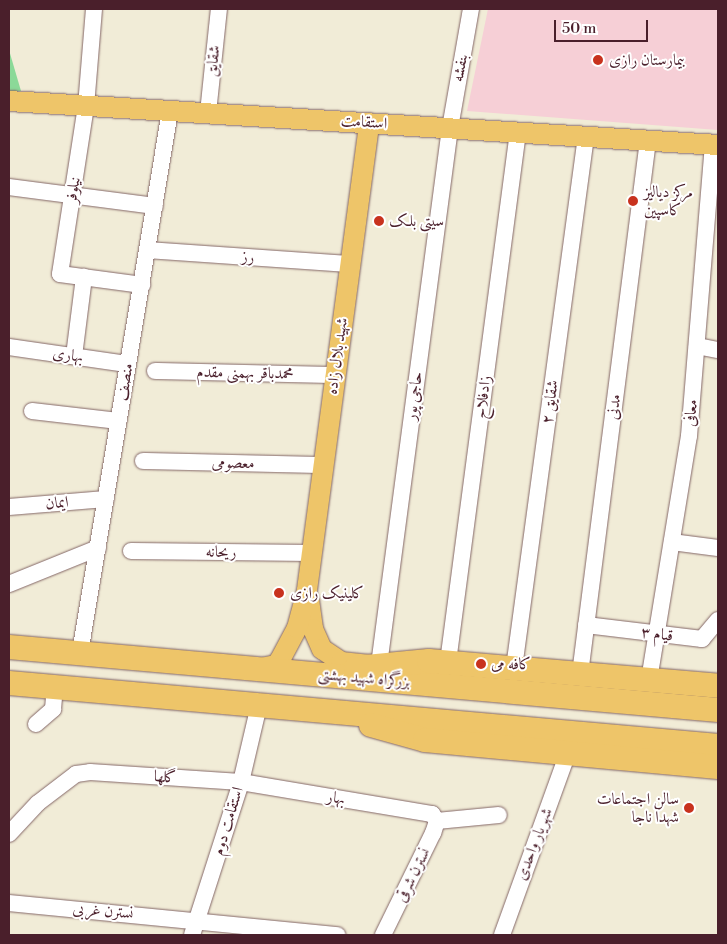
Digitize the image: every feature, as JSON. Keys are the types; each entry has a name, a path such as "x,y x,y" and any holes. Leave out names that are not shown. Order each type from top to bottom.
{"highway":[{"name":"بزرگراه شهید بهشتی","path":"9,647 718,710"},
{"path":"309,673 422,661 718,686"},
{"path":"9,683 718,746"},
{"path":"328,712 414,738 718,767"}],"main road":[{"name":"استقامت","path":"9,101 716,145"},
{"name":"شهید بلال زاده","path":"257,669 276,664 280,660 297,628 307,590 322,465 369,123"},
{"name":"شهید بلال زاده","path":"307,590 313,629 322,649 334,659 350,665 378,665"}],"street":[{"name":"نیلوفر","path":"84,277 60,274 86,106 94,9"},
{"name":"شقایق","path":"208,113 219,9"},
{"name":"بنفشه","path":"450,128 471,9"},
{"name":"منصف","path":"80,653 170,111"},
{"name":"حاجی پور","path":"378,665 450,128"},
{"name":"زادفلاح","path":"448,662 518,132"},
{"name":"شقایق ۲","path":"514,668 586,136"},
{"name":"مدنی","path":"580,674 648,140"},
{"name":"معافی","path":"649,680 689,436 716,145"},
{"path":"9,187 154,206"},
{"name":"رز","path":"147,250 349,264"},
{"path":"74,356 84,277 142,285"},
{"path":"697,346 718,350"},
{"name":"بهاری","path":"9,347 127,364"},
{"name":"محمدباقر بهمنی مقدم","path":"155,371 334,375"},
{"path":"32,411 118,421"},
{"name":"معصومی","path":"143,461 322,465"},
{"name":"ایمان","path":"9,507 106,499"},
{"path":"672,542 718,548"},
{"path":"9,584 98,548"},
{"name":"ریحانه","path":"131,551 312,553"},
{"name":"قیام ۳","path":"586,625 702,639 718,620"},
{"path":"36,724 53,709 55,687"},
{"name":"استقامت دوم","path":"195,928 240,782 259,705"},
{"name":"شهریار واحدی","path":"502,935 568,753"},
{"name":"گلها","path":"9,834 38,803 76,774 90,772 240,782"},
{"name":"بهار","path":"240,782 434,817 499,815"},
{"name":"نسترن شرقی","path":"383,935 434,817"},
{"name":"نسترن غربی","path":"9,903 195,928"},
{"path":"195,928 337,935"}],"shaded area":[{"name":"بیمارستان رازی","path":"488,9 718,9 718,130 467,111"}],"green space":[{"path":"9,50 21,91 9,92"}],"place":[{"name":"بیمارستان رازی","path":"598,60"},
{"name":"مرکز دیالیز کاسپین","path":"633,201"},
{"name":"سیتی بلک","path":"379,221"},
{"name":"کلینیک رازی","path":"279,593"},
{"name":"کافه می","path":"481,664"},
{"name":"سالن اجتماعات شهدا ناجا","path":"689,808"}]}
